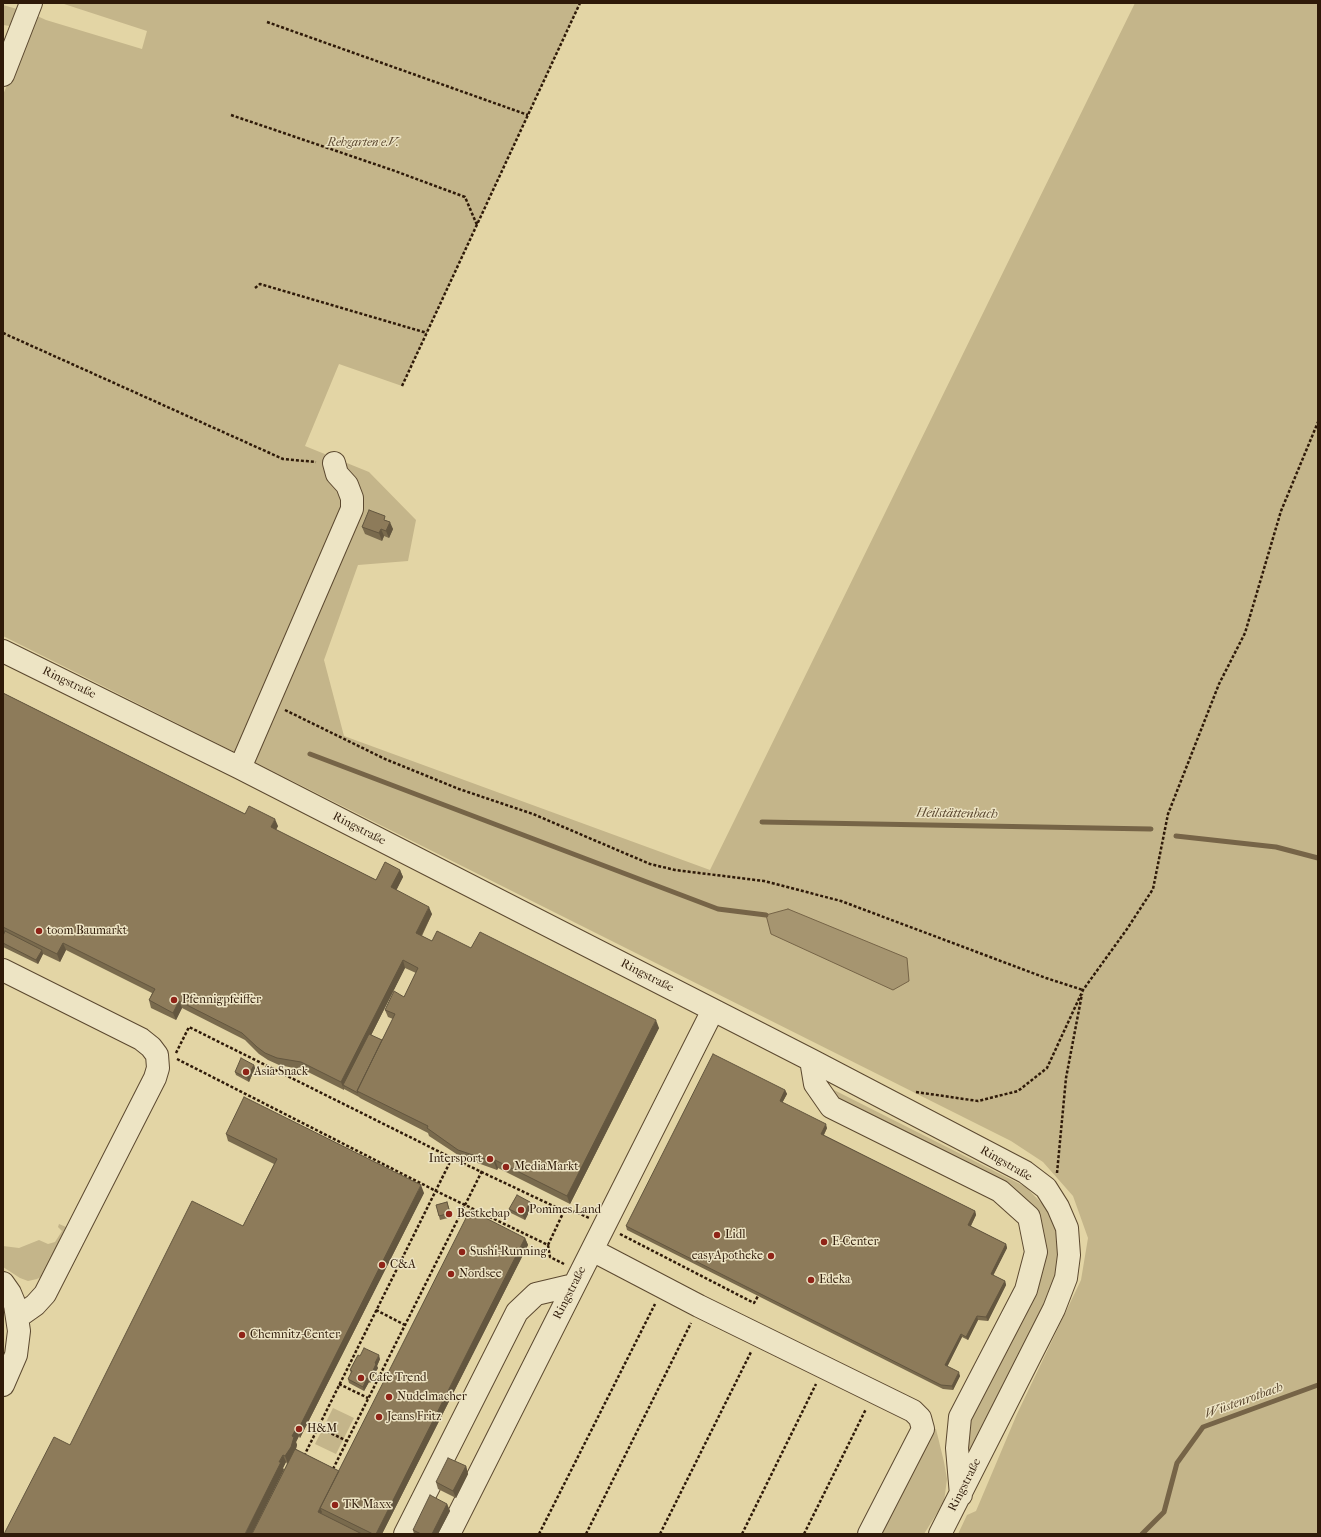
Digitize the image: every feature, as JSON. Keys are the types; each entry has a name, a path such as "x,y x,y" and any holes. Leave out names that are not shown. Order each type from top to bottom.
{"street":[{"path":"3,75 31,3"},
{"path":"240,768 348,522 352,509 352,498 347,485 337,474 334,463"},
{"name":"Ringstraße","path":"3,651 240,768 811,1060 1025,1172 1046,1188 1058,1207 1066,1228 1069,1255 1066,1278 1054,1309 940,1534"},
{"path":"3,970 141,1039 151,1047 157,1055 158,1068 152,1085 45,1294 35,1305 18,1316"},
{"name":"Ringstraße","path":"449,1534 713,1010"},
{"path":"811,1060 815,1084 831,1107 1000,1191 1029,1216 1036,1252 1026,1290 960,1417 957,1448 960,1495"},
{"path":"592,1250 699,1306 913,1411 920,1418 923,1429 869,1534"},
{"path":"405,1534 517,1312 536,1294 578,1278"},
{"path":"3,1282 15,1305 18,1316 19,1331 16,1355 3,1384"}],"path":[{"path":"402,386 580,3"},
{"path":"267,22 528,116"},
{"path":"231,116 388,168 465,196 477,225"},
{"path":"255,288 260,284 427,333"},
{"path":"3,333 283,459 334,463"},
{"path":"889,1101 900,1090 978,1101 1018,1091 1046,1068 1083,990 1127,929 1153,888 1168,814 1219,684 1245,633 1281,511 1318,422"},
{"path":"269,702 386,759 459,788 532,814 650,864 676,870 764,881 841,901 1046,978 1083,990"},
{"path":"1046,1188 1057,1176 1066,1078 1083,990"},
{"path":"301,1462 376,1310 436,1191 452,1158 189,1027 174,1058 436,1191 548,1245"},
{"path":"330,1474 482,1171"},
{"path":"564,1211 548,1245 550,1256 578,1278"},
{"path":"539,1534 663,1287"},
{"path":"586,1534 699,1306"},
{"path":"376,1310 405,1325"},
{"path":"660,1534 759,1335"},
{"path":"742,1534 825,1368"},
{"path":"340,1384 368,1398"},
{"path":"804,1534 874,1392"},
{"path":"318,1427 347,1441"}],"green space":[{"name":"Rehgarten e.V.","path":"61,3 580,3 402,386 339,364 305,446 369,472 416,520 408,561 358,565 324,660 344,736 710,870 1135,3 1318,3 1318,1534 958,1534 967,1515 976,1511 1017,1414 1081,1280 1088,1238 1073,1196 1043,1162 1011,1141 3,636 3,95 35,15 46,20 142,49 147,31"},
{"path":"3,5 17,9 10,26 3,25"},
{"path":"830,1088 1026,1187 1045,1207 1055,1225 1058,1251 1055,1275 1048,1299 966,1462 970,1418 1039,1278 1038,1218 830,1098"},
{"path":"59,1224 71,1229 47,1274 37,1279 28,1281 20,1278 3,1267 3,1246 19,1248 39,1240 48,1244 55,1242 62,1231 58,1227"},
{"path":"333,1408 354,1418 336,1454 315,1444"},
{"path":"931,1428 936,1429 947,1479 944,1502 924,1534 878,1534"}],"shaded area":[{"path":"788,909 907,958 909,981 893,990 771,934 766,915"}],"building":[{"path":"369,510 385,516 384,520 390,522 386,531 381,529 379,533 362,527"},
{"path":"3,693 245,814 249,806 275,819 271,827 376,880 385,862 400,870 391,887 429,907 416,933 432,941 437,931 471,948 480,932 656,1020 567,1196 495,1160 494,1162 458,1150 427,1128 428,1126 357,1091 395,1014 385,1010 394,991 404,997 418,968 403,960 341,1082 301,1062 277,1058 265,1053 242,1033 179,1001 173,1013 149,1000 155,989 63,943 57,954 3,927"},
{"path":"5,931 42,950 36,960 3,943"},
{"path":"369,1034 382,1040 357,1091 358,1093 343,1085"},
{"name":"E-Center","path":"713,1054 785,1090 780,1101 826,1124 821,1134 975,1211 968,1225 1006,1244 991,1274 1005,1281 986,1317 977,1316 966,1337 961,1334 945,1365 959,1372 952,1386 941,1385 626,1226"},
{"name":"Asia Snack","path":"241,1058 254,1065 247,1078 235,1072"},
{"name":"Chemnitz-Center","path":"244,1097 421,1185 298,1430 296,1429 292,1436 294,1437 291,1447 285,1456 283,1455 279,1462 281,1462 245,1534 4,1534 54,1437 70,1445 192,1201 243,1226 277,1159 226,1134"},
{"name":"Pommes Land","path":"517,1195 530,1202 523,1216 509,1209"},
{"path":"447,1202 450,1213 439,1216 436,1205"},
{"path":"470,1210 525,1238 376,1534 373,1534 320,1508"},
{"path":"364,1348 379,1355 369,1379 367,1378 363,1387 348,1379 352,1371 350,1370 358,1355 360,1356"},
{"path":"295,1449 339,1471 318,1512 362,1534 252,1534"},
{"path":"448,1458 466,1466 453,1491 436,1482"},
{"path":"430,1495 447,1504 432,1534 421,1534 413,1530"}],"waterway":[{"path":"310,754 718,909 766,915"},
{"name":"Heilstättenbach","path":"762,822 1151,829"},
{"name":"Heilstättenbach","path":"1176,836 1276,847 1318,858"},
{"name":"Wüstenrotbach","path":"1142,1534 1164,1512 1177,1463 1203,1427 1318,1385"}],"place":[{"name":"toom Baumarkt","path":"39,931"},
{"name":"Pfennigpfeiffer","path":"174,1000"},
{"name":"Asia Snack","path":"246,1072"},
{"name":"Intersport","path":"490,1159"},
{"name":"MediaMarkt","path":"506,1167"},
{"name":"Pommes Land","path":"521,1210"},
{"name":"Bestkebap","path":"449,1214"},
{"name":"Lidl","path":"717,1235"},
{"name":"E-Center","path":"824,1242"},
{"name":"Sushi-Running","path":"462,1252"},
{"name":"easyApotheke","path":"771,1256"},
{"name":"C&A","path":"382,1265"},
{"name":"Nordsee","path":"451,1274"},
{"name":"Edeka","path":"811,1280"},
{"name":"Chemnitz-Center","path":"242,1335"},
{"name":"Cafe Trend","path":"361,1378"},
{"name":"Nudelmacher","path":"389,1397"},
{"name":"Jeans Fritz","path":"379,1417"},
{"name":"H&M","path":"299,1429"},
{"name":"TK Maxx","path":"335,1505"}]}
